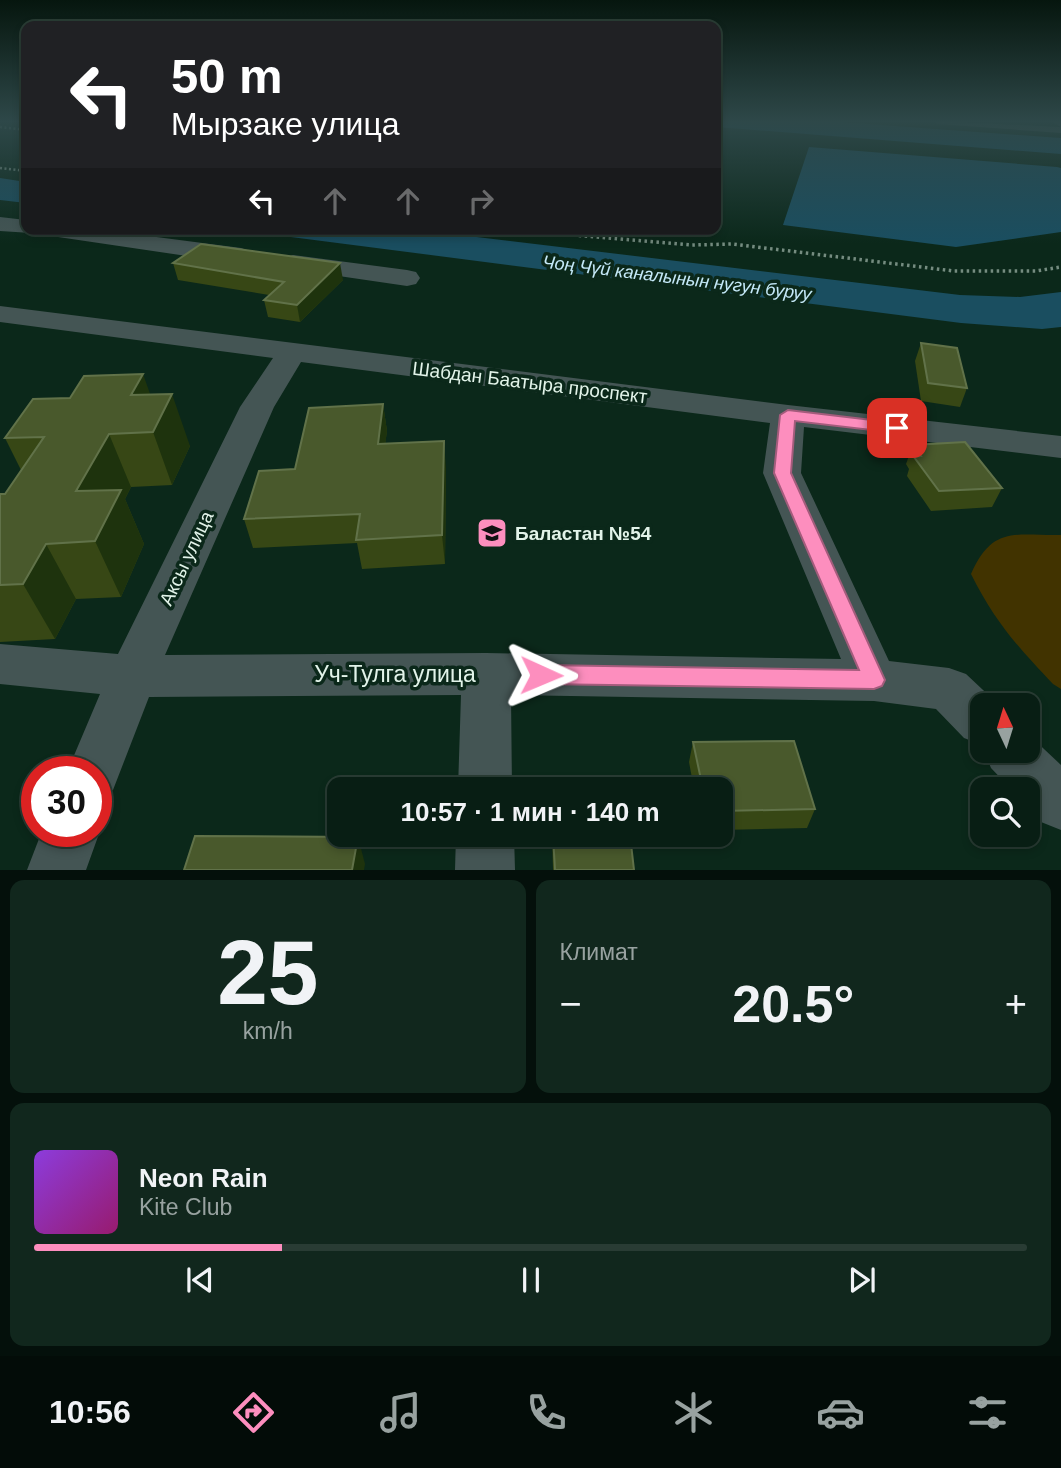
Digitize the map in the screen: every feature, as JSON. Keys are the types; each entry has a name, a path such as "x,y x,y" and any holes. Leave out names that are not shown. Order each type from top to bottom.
{"street":[{"path":"0,224 21,227"},
{"path":"85,235 407,278"},
{"name":"Шабдан Баатыра проспект","path":"4,318 1061,447"},
{"name":"Аксы улица","path":"100,756 132,676 257,407 292,352"},
{"path":"788,415 782,473 874,680"},
{"name":"Уч-Тулга улица","path":"0,664 132,676 486,674 874,680 949,689 970,710"},
{"path":"485,777 486,674"},
{"path":"1022,763 1061,803"},
{"path":"56,870 65,847"},
{"path":"485,847 485,870"}],"path":[{"path":"0,168 21,170"},
{"path":"573,235 692,245 732,244 954,271 1036,271 1061,267"}],"shaded area":[{"path":"1018,535 1061,535 1061,689 1053,684 1007,633 971,574 979,558 997,540"}],"water":[{"path":"804,162 990,162 1061,168 1061,232 956,247 783,225"},
{"path":"0,178 21,181 21,202 0,200"},
{"name":"Чоң Чүй каналынын нугун буруу","path":"275,235 460,235 960,295 1020,297 1061,292 1061,327 1042,329 961,323"}],"building":[{"path":"201,244 340,263 297,305 264,300 284,282 173,263"},
{"path":"921,343 957,348 967,388 928,383"},
{"path":"143,374 131,395 172,394 153,432 109,434 76,491 121,490 95,541 46,544 23,584 0,585 0,494 5,494 44,437 5,438 33,399 70,398 84,376"},
{"path":"383,404 378,444 444,441 442,535 356,540 360,514 244,519 259,471 295,469 309,408"},
{"path":"965,442 1002,488 939,491 914,457 921,456 913,445"},
{"path":"794,741 815,809 733,811 733,777 700,777 693,742"},
{"path":"195,836 327,837 327,847 356,847 352,870 184,870"},
{"path":"554,847 631,847 634,870 555,870"}],"place":[{"name":"Баластан №54","path":"492,533"}],"route":[{"path":"541,675 874,680 782,473 788,415 897,428"}]}
